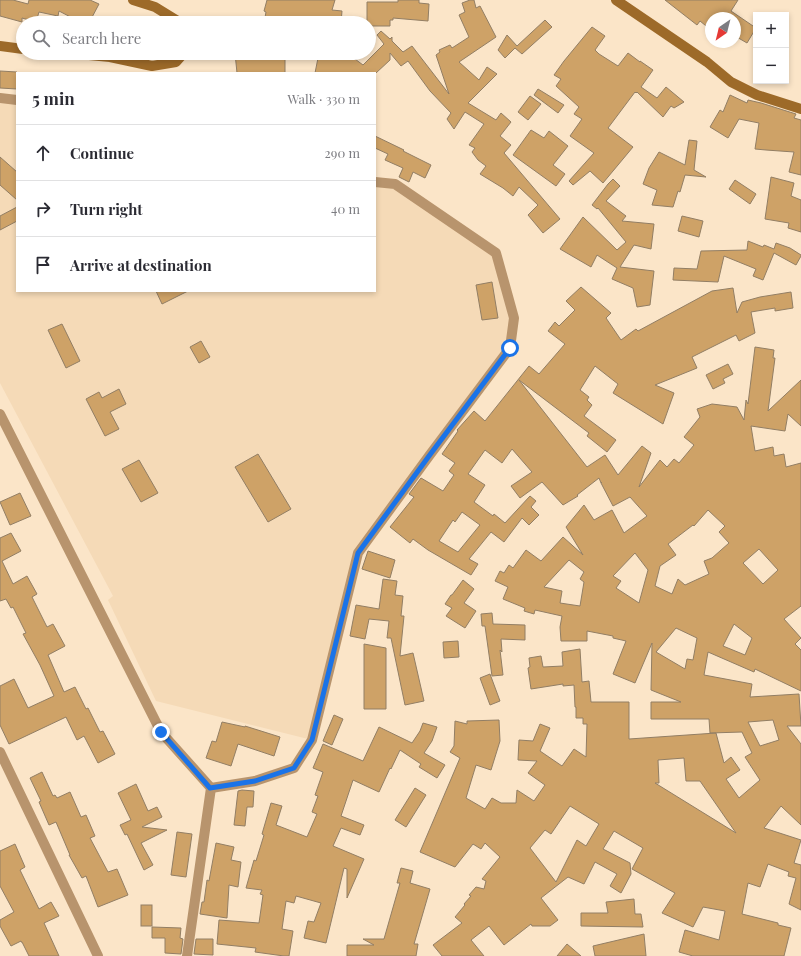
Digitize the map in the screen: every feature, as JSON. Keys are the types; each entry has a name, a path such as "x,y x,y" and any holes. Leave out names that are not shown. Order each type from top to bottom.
{"street":[{"path":"133,0 155,7 170,16"},
{"path":"616,0 707,62 731,82 757,95 801,109"},
{"path":"0,46 16,47"},
{"path":"124,60 152,66 176,62 178,60"},
{"path":"0,98 16,100"},
{"path":"210,788 255,781 294,768 312,740 358,553 510,348 514,318 496,253 395,184 376,182"},
{"path":"0,414 161,732 210,788 187,956"},
{"path":"0,752 4,770 98,956"}],"shaded area":[{"path":"0,100 16,100 16,292 376,292 376,182 395,184 496,253 514,318 510,348 358,553 312,740 156,701 108,600 113,596 0,383"}],"building":[{"path":"0,0 13,0 28,4 29,0 90,0 99,4 93,16 69,16 59,11 58,16 39,12 38,16 16,16 16,20 0,16"},
{"path":"267,0 335,0 332,10 342,11 342,16 265,16 266,12 264,11"},
{"path":"398,0 419,0 419,3 429,4 428,21 393,18 393,20 390,20 390,26 376,26 376,16 367,16 367,2 398,2"},
{"path":"474,0 476,8 480,6 496,37 459,62 479,80 487,67 497,74 468,103 496,120 501,113 511,122 500,136 511,145 504,153 560,219 543,233 528,215 538,205 519,187 513,196 480,174 486,166 478,160 472,152 475,148 469,145 484,124 465,112 454,129 447,119 451,113 430,91 408,61 401,66 390,53 390,60 376,73 315,72 318,60 356,60 363,65 368,60 376,60 376,52 384,44 377,35 381,31 390,39 392,37 392,41 403,52 412,46 449,94 436,55 440,52 439,50 450,45 452,48 469,37 459,15 465,12 462,3"},
{"path":"665,0 738,0 731,11 732,12 705,12 705,25 700,21 697,25"},
{"path":"741,18 753,26 753,33 747,43 741,40"},
{"path":"545,20 552,27 522,54 515,48 505,58 498,50 507,35 517,46"},
{"path":"592,27 605,36 595,50 599,54 618,66 628,53 653,70 641,87 657,98 666,87 684,102 674,108 671,106 663,117 637,92 635,92 608,128 633,147 603,183 590,171 573,185 569,181 594,153 570,136 582,119 574,114 579,107 556,86 561,79 554,75"},
{"path":"236,60 285,60 285,72 237,72"},
{"path":"0,71 17,72 16,89 0,88"},
{"path":"538,89 564,105 558,113 534,95"},
{"path":"730,95 747,103 748,100 796,114 794,118 801,120 801,175 789,172 794,152 755,149 759,123 739,119 728,138 710,127 720,110 723,112"},
{"path":"530,96 541,104 528,120 518,112"},
{"path":"531,130 544,138 549,131 568,146 553,165 565,174 556,186 513,155"},
{"path":"376,136 431,165 425,178 413,172 409,182 399,177 403,168 385,160 388,154 376,148"},
{"path":"689,140 697,141 694,170 706,177 685,175 680,192 678,191 673,207 652,205 657,190 643,184 649,168 659,152 685,165"},
{"path":"0,157 16,171 16,199 0,185"},
{"path":"771,177 794,183 791,196 801,200 801,232 788,228 789,223 765,219"},
{"path":"613,179 620,186 606,201 626,216 622,221 654,224 651,249 634,245 620,267 654,271 650,305 637,307 633,288 612,279 617,268 597,255 591,267 560,249 583,217 617,250 626,242 598,208 597,209 592,205"},
{"path":"735,180 756,194 750,204 729,189"},
{"path":"16,208 16,222 0,230 0,216"},
{"path":"682,216 703,221 699,237 678,231"},
{"path":"748,241 763,247 764,245 774,249 776,243 790,248 801,256 796,265 774,253 763,280 753,276 756,269 724,256 718,282 673,280 674,268 697,269 701,251 747,250"},
{"path":"492,282 498,318 482,320 476,285"},
{"path":"581,287 611,313 606,318 621,340 636,329 638,331 712,291 733,288 737,313 742,302 760,297 791,292 793,308 775,311 775,308 751,312 755,333 739,341 736,335 692,357 697,368 655,385 674,393 663,424 613,393 618,384 595,366 580,390 589,397 587,400 592,405 584,416 616,440 607,452 587,436 589,433 519,380 587,467 605,455 618,475 642,446 651,453 639,487 660,460 667,467 674,459 679,463 694,445 684,437 700,417 697,409 712,404 737,407 744,420 746,400 748,404 755,347 774,350 773,358 775,358 768,411 801,380 801,426 788,414 785,431 751,426 755,451 773,447 774,456 784,454 786,467 801,463 801,606 784,619 801,638 795,644 801,650 801,691 755,669 754,672 708,652 704,675 752,684 750,697 799,694 801,726 787,726 801,744 801,825 781,806 764,828 801,840 794,863 801,865 801,910 789,904 796,878 788,876 789,872 768,864 760,887 748,883 742,914 778,923 778,925 791,928 784,956 693,956 679,952 685,930 719,940 725,911 703,907 693,927 662,913 675,893 632,869 643,848 614,831 603,849 630,863 631,874 621,893 610,886 617,874 595,862 584,884 568,877 541,898 558,920 550,926 532,926 531,924 504,945 489,926 471,940 484,956 442,956 433,945 462,923 455,917 465,905 464,904 471,896 469,895 476,887 484,889 486,881 482,879 500,857 485,843 481,849 473,844 455,867 420,852 460,758 450,752 454,746 455,721 467,724 467,721 499,720 500,741 491,770 476,765 466,798 485,809 492,798 501,803 516,803 517,790 534,801 545,785 528,773 537,761 518,760 519,740 533,741 540,724 550,728 540,751 562,766 574,749 586,757 587,724 583,724 583,718 576,718 574,685 563,686 563,684 531,689 528,668 530,667 529,658 541,656 543,667 563,666 562,652 580,649 582,682 589,681 591,702 629,702 629,739 716,733 724,763 731,757 740,770 726,779 739,798 760,780 745,757 752,753 742,732 710,733 709,719 651,719 651,702 681,702 651,690 652,643 635,683 613,674 626,641 613,638 613,636 587,631 587,641 561,641 560,627 562,616 535,610 534,614 524,611 525,608 503,599 508,587 495,581 500,571 504,573 509,565 513,568 526,550 541,561 563,537 583,555 566,527 584,505 594,520 612,510 624,533 647,516 630,497 613,506 599,478 577,495 578,496 563,505 542,482 520,498 511,486 532,472 512,449 502,463 485,450 468,474 485,485 474,502 493,516 494,514 505,523 530,496 536,501 531,507 539,515 529,525 522,518 504,542 491,532 469,559 478,564 471,575 428,550 413,539 410,543 390,527 414,497 409,494 421,478 443,491 454,475 449,471 455,463 442,454 458,431 457,430 474,411 485,421 529,366 539,374 565,344 548,331 555,322 559,326 575,310 566,301","holes":["708,510 725,526 719,532 729,543 712,558 704,561 709,574 685,585 678,579 672,594 655,586 660,566 676,555 668,544 693,525 694,526","462,512 480,525 458,552 439,541 453,520 455,522","759,549 778,570 763,584 743,563","635,553 648,570 639,603 616,588 621,581 613,576","569,560 584,572 580,579 584,582 580,606 560,603 562,591 544,587","734,624 752,638 745,655 723,646","676,628 697,638 693,660 687,659 685,669 656,652","773,720 779,740 760,746 748,722","684,758 686,781 700,781 736,833 655,783 659,783 658,760","570,806 599,824 586,846 577,840 556,882 530,848 545,830 551,834"]},
{"path":"156,292 186,292 162,304"},
{"path":"62,324 80,361 66,368 48,330"},
{"path":"201,341 210,357 199,363 190,347"},
{"path":"728,364 733,374 723,379 725,383 713,389 706,375"},
{"path":"119,389 126,404 110,412 119,429 105,436 86,399 99,392 102,398"},
{"path":"258,454 291,509 268,522 235,467"},
{"path":"139,460 158,493 141,502 122,469"},
{"path":"20,493 31,516 10,525 0,502"},
{"path":"11,533 21,551 2,561 13,584 27,576 37,594 32,597 47,627 53,624 65,646 48,655 64,692 75,687 86,709 88,708 100,732 103,731 115,754 98,763 84,736 77,740 66,717 9,744 0,725 0,686 14,679 28,708 54,696 40,665 23,634 26,633 13,607 11,608 6,599 0,601 0,538"},
{"path":"368,551 395,560 390,578 362,569"},
{"path":"383,579 397,581 395,595 403,596 401,616 404,616 400,656 413,653 424,701 405,705 391,638 387,638 389,621 369,619 365,639 350,636 356,605 379,609"},
{"path":"463,580 474,589 464,603 476,611 465,628 446,616 452,608 445,604"},
{"path":"492,613 493,624 525,625 525,640 501,639 502,652 500,650 503,675 492,676 485,626 482,626 481,614"},
{"path":"458,641 459,657 444,658 443,642"},
{"path":"364,644 386,648 386,709 364,709"},
{"path":"490,674 500,701 490,705 480,678"},
{"path":"334,715 343,719 332,745 323,741"},
{"path":"222,722 245,726 280,737 274,756 238,744 231,766 206,758 212,741 216,742"},
{"path":"423,723 437,727 432,741 424,753 445,765 437,778 419,767 421,764 400,750 379,792 353,780 341,816 364,825 360,835 341,828 333,846 364,859 347,898 347,869 344,868 326,943 304,938 308,921 314,922 321,903 296,896 294,903 286,901 282,929 293,931 289,956 255,952 256,948 217,944 219,920 259,923 263,895 260,894 262,890 246,888 254,860 256,861 264,835 262,834 271,803 282,806 276,825 307,837 317,814 312,812 318,796 315,795 323,772 313,768 323,744 363,761 379,727 412,743 420,731"},
{"path":"42,772 53,796 55,795 57,798 70,792 81,817 86,815 95,836 90,838 108,872 117,869 128,895 98,907 86,876 82,878 69,855 56,822 49,825 39,802 41,801 30,778"},
{"path":"136,784 148,811 157,807 162,817 142,827 167,830 141,843 153,865 144,870 127,834 125,835 120,825 131,820 118,793"},
{"path":"415,788 426,795 406,827 395,820"},
{"path":"238,791 254,791 253,807 247,807 245,826 234,825"},
{"path":"177,832 192,834 186,877 171,875"},
{"path":"216,843 234,847 231,860 241,862 238,887 229,885 227,918 200,914 202,902 204,902 207,880 209,881"},
{"path":"15,844 25,867 20,870 39,909 51,902 59,916 44,923 59,956 29,956 21,941 11,946 0,926 0,920 14,912 0,886 0,851"},
{"path":"401,868 413,871 410,883 430,889 414,944 418,944 416,956 347,956 347,945 374,945 363,939 384,939 400,883 397,883"},
{"path":"634,899 635,914 641,914 643,927 581,926 581,913 608,913 606,902"},
{"path":"141,905 152,905 152,926 141,926"},
{"path":"152,927 181,928 180,938 183,939 181,954 165,953 165,938 152,938"},
{"path":"644,934 646,956 595,956 593,946"},
{"path":"196,939 213,939 213,955 194,954"},
{"path":"567,944 581,956 557,956"}],"route":[{"path":"161,732 210,788 255,781 294,768 312,740 358,553 510,348"}]}
